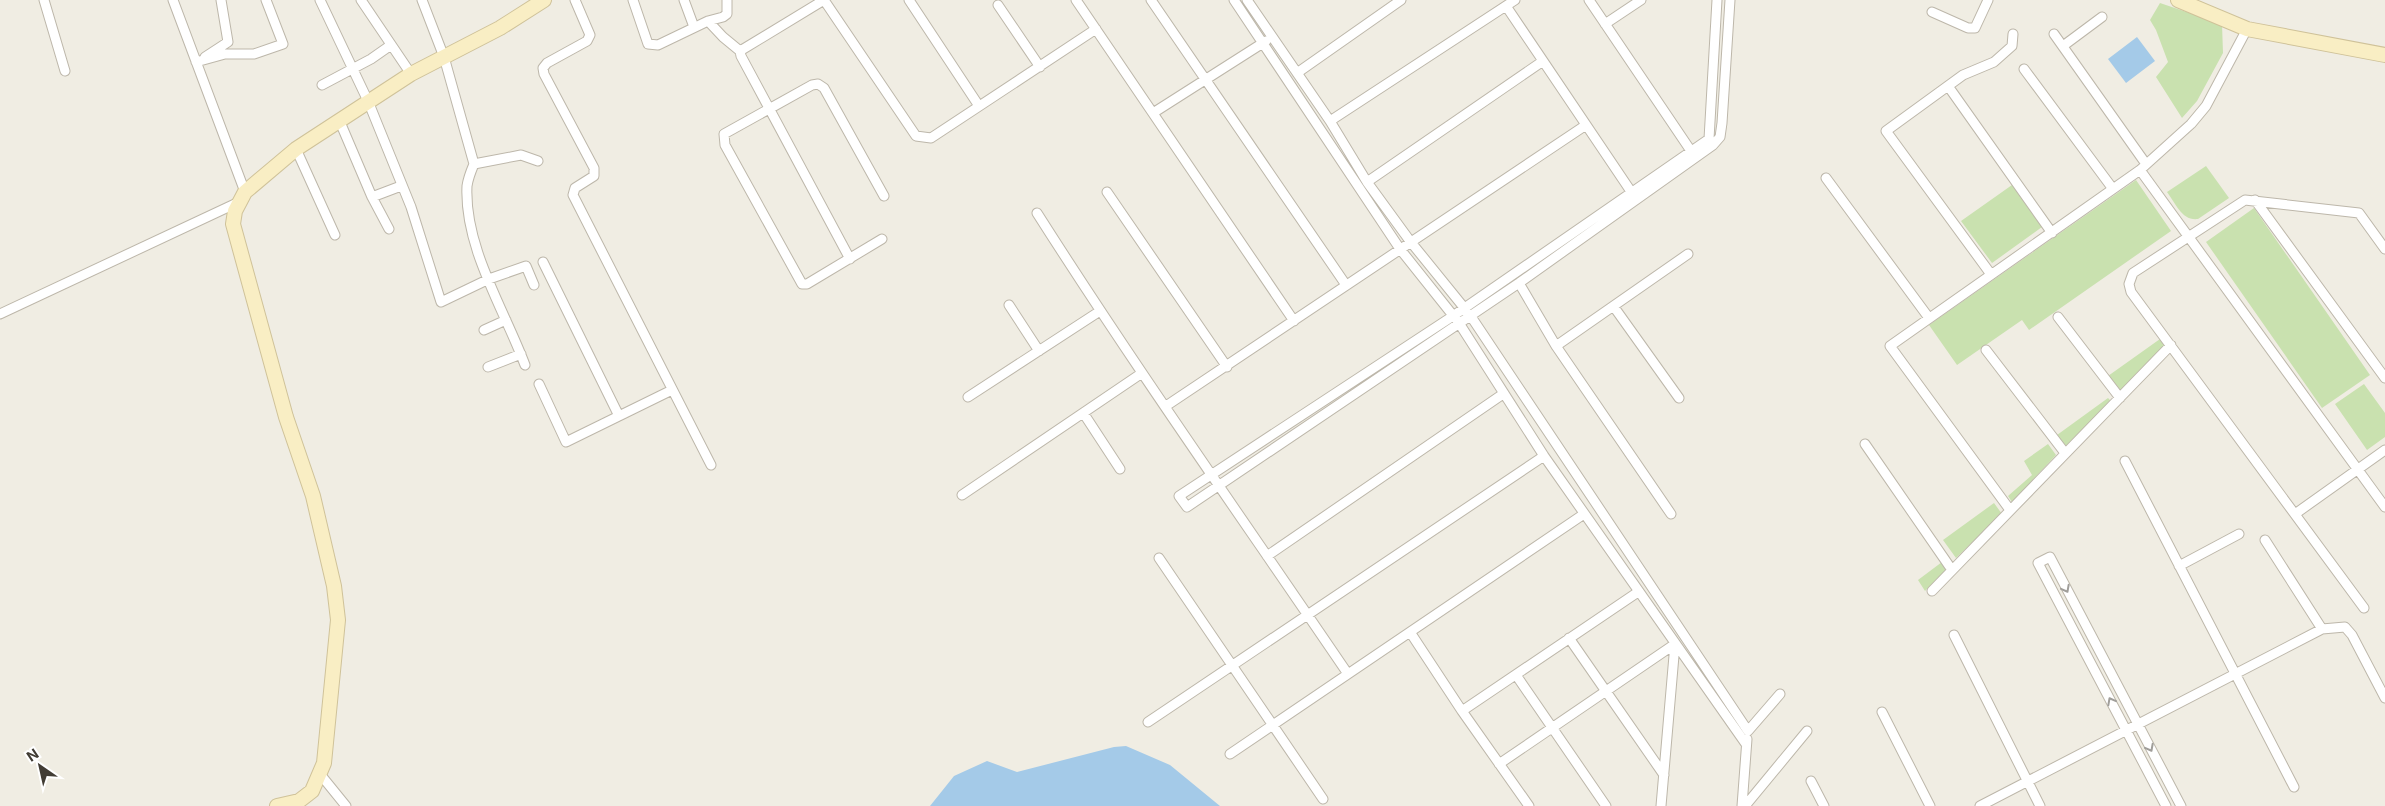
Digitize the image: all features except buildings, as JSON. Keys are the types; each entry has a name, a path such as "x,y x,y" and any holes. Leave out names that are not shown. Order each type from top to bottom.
{"main road":[{"path":"277,806 299,801 312,791 324,763 338,620 334,586 313,496 286,417 233,224 235,211 242,197 296,149 411,74 500,28 544,0"},
{"path":"2178,0 2247,29 2385,55"}],"street":[{"path":"44,0 65,71"},
{"path":"0,314 242,197 173,0"},
{"path":"196,62 228,42 221,0"},
{"path":"196,62 225,54 254,54 283,44 266,0"},
{"path":"320,0 368,101 411,207 441,302 489,279 526,266 534,285"},
{"path":"361,0 411,74"},
{"path":"422,0 444,57 474,164 467,185 470,227 489,279 525,364"},
{"path":"575,0 590,35 586,41 547,63 543,68 544,74 594,168 594,176 575,188 573,195 712,465"},
{"path":"633,0 648,44 658,45 694,27 723,17 727,14 727,0"},
{"path":"684,0 694,27"},
{"path":"740,51 824,0 916,136 931,138 1096,29"},
{"path":"908,0 979,106"},
{"path":"1076,0 1294,321"},
{"path":"1151,0 1207,79 1346,285"},
{"path":"1234,0 1400,249 1456,319 1544,456 1746,744"},
{"path":"1247,0 1330,121 1367,182 1410,241 1467,311 1748,731"},
{"path":"1297,72 1402,0"},
{"path":"1330,121 1515,0"},
{"path":"1588,0 1691,151"},
{"path":"1605,24 1641,0"},
{"path":"1456,319 1179,496 1187,507 1218,487 1456,319 1691,151 1709,139 1717,0"},
{"path":"1467,311 1518,283 1713,145 1720,137 1730,0"},
{"path":"1932,12 1968,28 1975,28 1988,0"},
{"path":"998,5 1040,67"},
{"path":"1506,6 1632,193"},
{"path":"2063,46 2102,17"},
{"path":"708,21 740,51 850,259"},
{"path":"2010,510 1890,346 1990,273 2052,233 2143,167 2191,124 2206,106 2247,29"},
{"path":"1990,273 1886,132 1963,75 1994,62 2012,46 2012,34"},
{"path":"2054,34 2188,237 2385,507"},
{"path":"1153,113 1273,37"},
{"path":"322,85 382,53 391,45"},
{"path":"1367,182 1543,61"},
{"path":"2024,69 2112,189"},
{"path":"882,239 807,284 802,284 792,270 723,140 724,134 812,85 818,84 824,88 884,196"},
{"path":"1948,86 2052,233"},
{"path":"340,122 372,198 389,229"},
{"path":"1166,406 1227,367 1410,241 1586,125"},
{"path":"296,149 336,235"},
{"path":"474,164 521,155 538,161"},
{"path":"1826,178 1929,318"},
{"path":"372,198 401,186"},
{"path":"1107,192 1227,367"},
{"path":"2364,608 2131,292 2129,284 2133,273 2245,200 2358,213 2385,249"},
{"path":"2255,200 2385,378"},
{"path":"1038,213 1100,311 1166,406 1218,487 1348,674"},
{"path":"1556,346 1688,254"},
{"path":"543,262 618,416"},
{"path":"1518,283 1556,346 1671,514"},
{"path":"1009,305 1039,351"},
{"path":"1614,307 1679,398"},
{"path":"968,397 1100,311"},
{"path":"2058,317 2120,398"},
{"path":"484,330 506,320"},
{"path":"1932,591 2171,345"},
{"path":"1986,350 2064,454"},
{"path":"488,367 521,354"},
{"path":"962,495 1142,373"},
{"path":"539,384 566,442 672,390"},
{"path":"1267,556 1503,394"},
{"path":"1084,414 1120,469"},
{"path":"1864,444 1952,570"},
{"path":"2295,514 2385,450"},
{"path":"1148,722 1544,456"},
{"path":"2125,461 2234,676 2294,787"},
{"path":"1230,754 1584,514"},
{"path":"2178,566 2239,534"},
{"path":"2265,540 2322,629"},
{"path":"2166,806 2038,563 2050,557 2181,806"},
{"path":"1159,558 1322,799"},
{"path":"1462,711 1638,592"},
{"path":"1980,806 2322,629 2345,627 2352,635 2385,698"},
{"path":"1410,632 1462,711 1529,806"},
{"path":"1954,635 2040,806"},
{"path":"1569,638 1664,775"},
{"path":"1499,764 1675,644"},
{"path":"1661,806 1675,644"},
{"path":"1516,675 1606,806"},
{"path":"1743,806 1748,731 1780,694"},
{"path":"1882,712 1930,806"},
{"path":"1743,806 1807,731"},
{"path":"320,774 346,806"},
{"path":"1811,781 1824,806"}],"green space":[{"path":"2160,3 2222,24 2223,53 2197,101 2182,118 2156,77 2168,62 2156,30 2150,20"},
{"path":"2206,166 2229,198 2198,219 2192,219 2180,211 2167,192"},
{"path":"2136,180 2171,231 2029,330 2022,320 1957,365 1929,325"},
{"path":"2012,185 2042,227 1992,263 1961,221"},
{"path":"2254,208 2370,375 2322,408 2206,242"},
{"path":"2160,339 2165,345 2121,391 2108,376"},
{"path":"2364,384 2385,413 2385,437 2367,450 2335,404"},
{"path":"2108,398 2111,401 2066,447 2057,435"},
{"path":"2048,444 2056,455 2012,502 2008,496 2032,475 2024,461"},
{"path":"1994,503 2002,514 1956,558 1943,540"},
{"path":"1942,562 1948,568 1925,591 1918,580"}],"water":[{"path":"2137,37 2155,61 2126,83 2108,59"},
{"path":"1126,746 1170,765 1220,806 930,806 954,776 987,761 1017,772 1114,747"}]}
